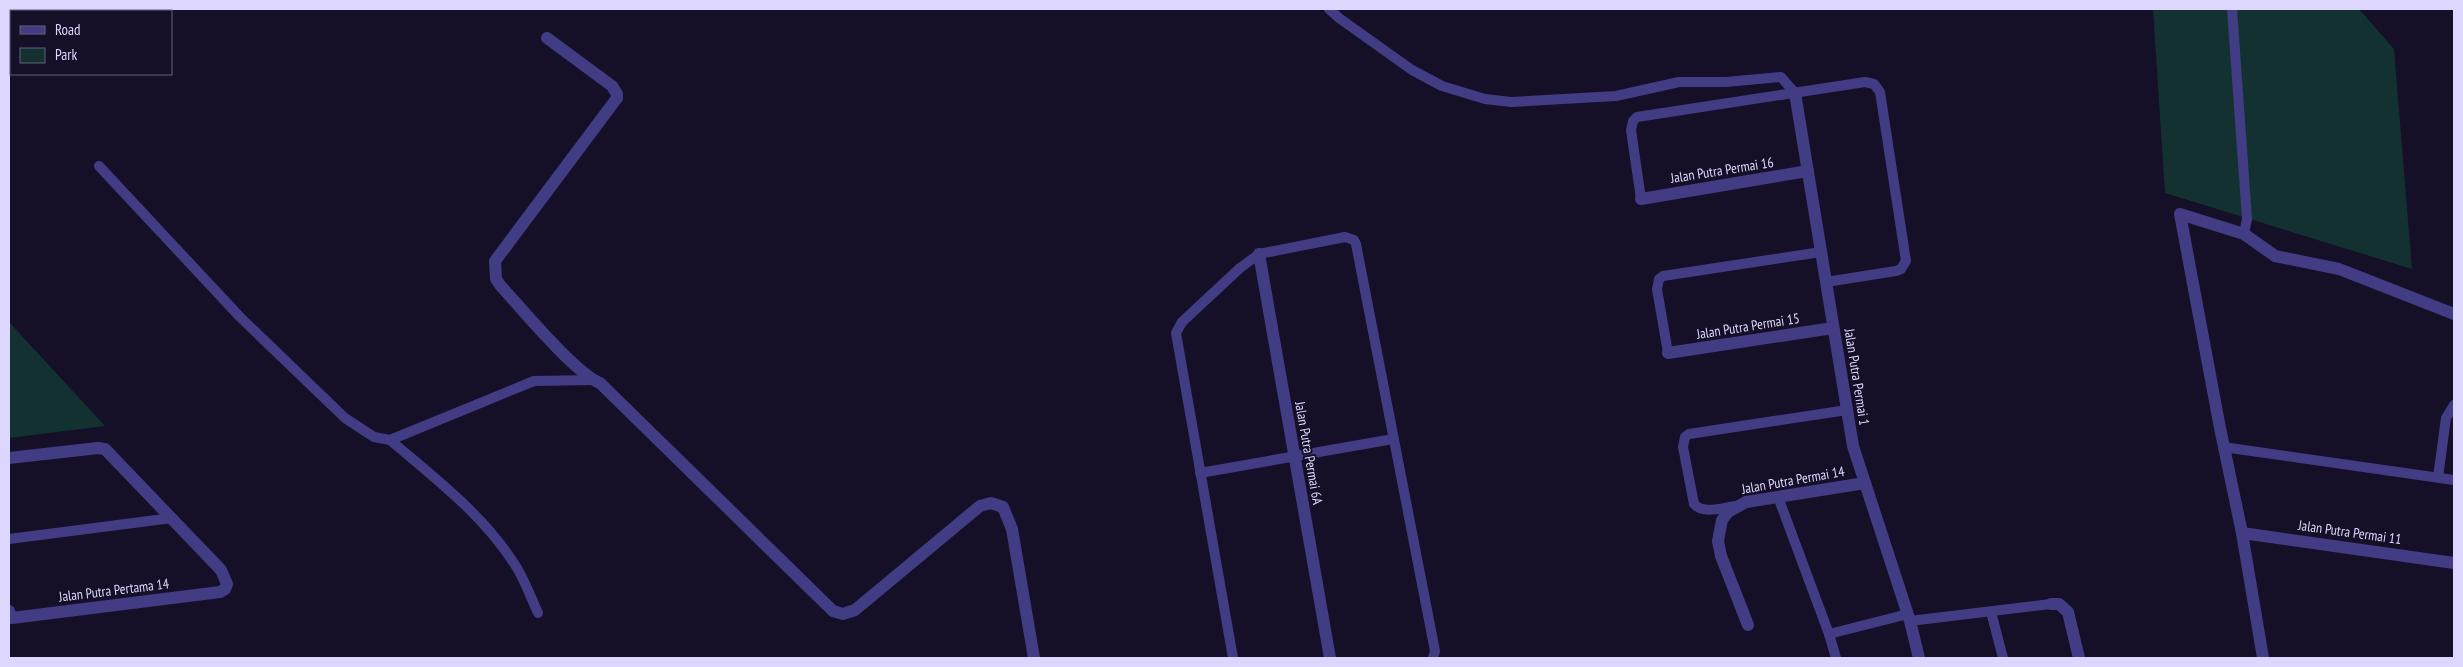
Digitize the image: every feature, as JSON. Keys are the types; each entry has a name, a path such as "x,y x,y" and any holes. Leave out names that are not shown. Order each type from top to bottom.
{"street":[{"path":"548,38 612,86 617,94 617,98 495,261 495,270 500,285 592,380 600,383 828,606 839,614 855,610 980,506 991,503 1003,507 1012,529 1034,658"},
{"name":"Jalan Putra Permai 1","path":"1795,93 1853,446 1909,618 1919,658"},
{"name":"Jalan Putra Permai 16","path":"1641,199 1808,171"},
{"path":"2263,658 2242,533 2223,446 2180,214 2244,234 2274,256 2339,269 2454,314"},
{"name":"Jalan Putra Permai 6A","path":"1259,254 1330,658"},
{"name":"Jalan Putra Permai 15","path":"1668,353 1833,328"},
{"path":"9,458 98,448 105,449 172,518"},
{"name":"Jalan Putra Permai 14","path":"1732,509 1778,497 1865,483"},
{"path":"1732,509 1722,520 1718,541 1721,556 1748,625"},
{"name":"Jalan Putra Pertama 14","path":"10,617 220,592 227,584 221,570 172,518"},
{"name":"Jalan Putra Permai 11","path":"2242,533 2454,563"},
{"path":"2052,604 2059,604 2068,612 2079,658"}],"lane":[{"path":"1330,9 1339,18 1412,70 1442,86 1485,99 1511,102 1616,96 1667,83 1726,82 1781,77 1795,93"},
{"path":"2232,9 2247,219 2244,234"},
{"path":"1641,199 1631,130 1633,121 1637,117 1865,82 1874,84 1878,88 1907,256 1904,265 1896,271 1826,282"},
{"path":"98,166 240,317 345,418 374,437 390,440 458,497 484,524 517,568 538,613"},
{"path":"1233,658 1176,333 1182,322 1240,268 1259,254 1345,237 1354,240 1435,651 1433,658"},
{"path":"1668,353 1657,289 1659,279 1663,276 1821,252"},
{"path":"390,440 528,383 592,380"},
{"path":"2438,477 2446,418 2454,405"},
{"path":"1732,509 1707,510 1694,504 1683,447 1689,434 1847,410"},
{"path":"1200,473 1393,439"},
{"path":"2223,446 2454,480"},
{"path":"1778,497 1829,634 1836,658"},
{"path":"9,539 172,518"},
{"path":"1829,634 1909,618 1991,612 2052,604"},
{"path":"1991,612 2003,658"}],"green space":[{"path":"2153,9 2359,9 2394,49 2412,269 2165,193"},
{"path":"9,322 105,426 9,438"}]}
